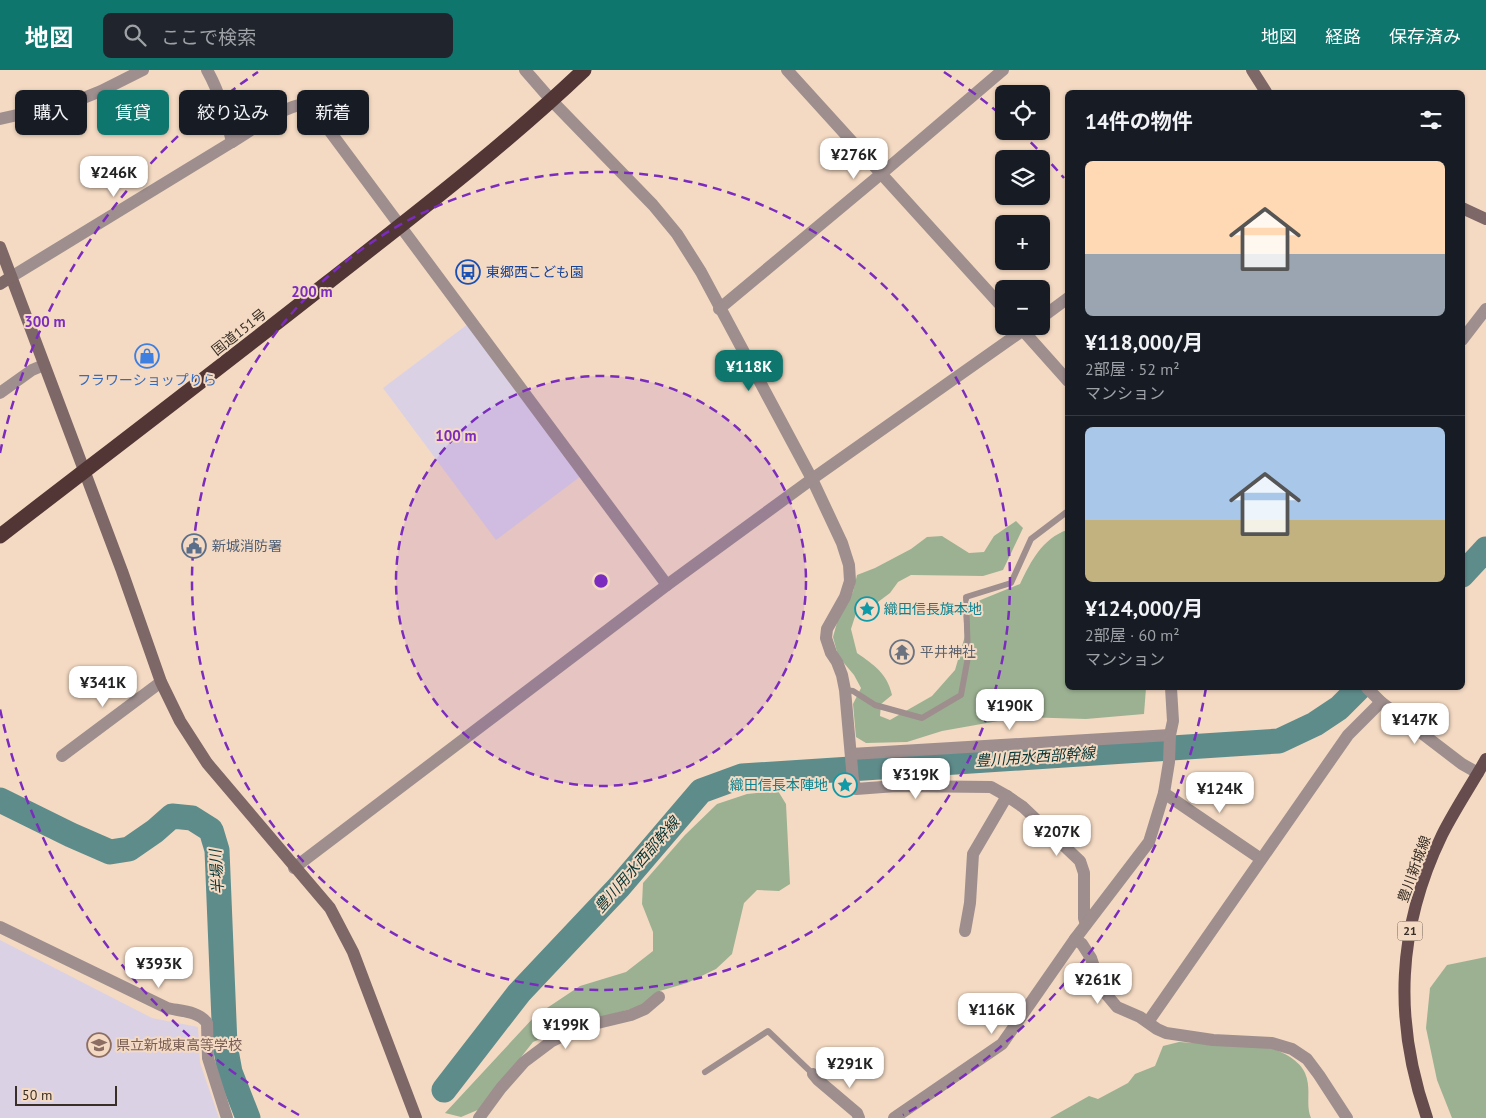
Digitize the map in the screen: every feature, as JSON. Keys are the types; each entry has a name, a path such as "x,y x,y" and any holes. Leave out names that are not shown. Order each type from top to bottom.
{"highway":[{"name":"国道151号","path":"0,536 467,174 552,101 584,70"}],"main road":[{"name":"豊川新城線","path":"1423,1116 1410,1061 1404,1015 1404,982 1408,939 1426,872 1443,834 1486,759"}],"street":[{"path":"0,119 71,102 101,91 143,70"},
{"path":"207,70 214,82 232,142"},
{"path":"525,70 552,101 653,205 677,234 701,272 719,309 812,479 842,543 849,565 850,581 845,596 827,629 826,638 830,653 840,669 845,690 856,789 896,786 991,788 1007,796 1022,807 1080,861 1084,874 1084,918 1086,924"},
{"path":"787,70 995,299"},
{"path":"719,309 1003,70"},
{"path":"1252,70 1265,90"},
{"path":"6,280 287,108 298,104 306,104 317,114 667,585"},
{"path":"1465,209 1486,219"},
{"path":"0,247 6,280 44,365 122,571 161,682 180,721 206,763 330,908 353,952 416,1118"},
{"path":"1050,311 1065,300"},
{"path":"1465,336 1486,309"},
{"path":"294,868 667,585 1014,335"},
{"path":"1030,335 1065,377"},
{"path":"0,393 32,370 44,365"},
{"path":"62,756 161,682"},
{"path":"894,1118 1002,1044 1075,939 1148,842 1164,793 1170,762 1170,738 1173,721 1171,690"},
{"path":"1148,1022 1348,735 1373,694 1462,764 1478,773"},
{"path":"851,757 1170,738"},
{"path":"1164,793 1261,859"},
{"path":"965,931 970,903 973,854 1007,796"},
{"path":"0,927 167,1008 196,1014 204,1018 207,1023 208,1058 227,1118"},
{"path":"1075,939 1082,944 1091,958 1102,988 1117,1007 1166,1033 1213,1040 1272,1043 1292,1049 1307,1059 1347,1118"},
{"path":"479,1118 501,1088 524,1062 552,1041 580,1027 631,1015 653,1004 659,997"},
{"path":"814,1074 818,1080 857,1113 859,1118"}],"lane":[{"path":"845,690 853,691 875,704 922,718 961,695 968,657 966,597 1011,583 1031,539 1065,513"},
{"path":"705,1072 768,1031 814,1074"}],"shaded area":[{"path":"468,324 581,476 496,540 383,388"},
{"name":"県立新城東高等学校","path":"0,940 152,1018 198,1027 200,1063 219,1118 0,1118"}],"green space":[{"path":"1016,521 1023,528 1003,570 983,576 911,575 898,582 890,593 878,602 858,607 851,629 857,653 883,675 892,695 881,704 880,716 890,720 932,696 955,670 965,636 963,611 978,601 1020,584 1038,552 1051,539 1065,531 1065,690 1146,690 1144,714 1086,719 1021,717 942,731 907,742 866,743 856,737 853,704 861,688 854,675 838,656 833,637 838,619 853,592 857,575 875,568 911,549 927,537 942,536 969,553 984,552 994,536"},
{"path":"778,791 786,804 790,884 779,891 757,890 744,903 732,954 716,969 687,983 656,992 646,1005 575,1024 533,1042 480,1109 461,1117 445,1113 535,1016 580,986 626,972 653,951 653,932 642,904 643,883 685,835 717,804 747,794"},
{"path":"1486,957 1486,1118 1452,1118 1437,1080 1426,1028 1430,988 1447,965"},
{"path":"1179,1042 1273,1049 1295,1060 1303,1069 1307,1079 1311,1118 1050,1118 1089,1096 1098,1099 1128,1083 1135,1074 1155,1066 1163,1046"}],"waterway":[{"name":"豊川用水西部幹線","path":"1465,572 1486,549"},
{"name":"豊川用水西部幹線","path":"444,1090 519,993 619,887 701,791 742,776 1279,741 1315,724 1339,708 1357,690"},
{"name":"半場川","path":"0,800 110,852 129,849 155,831 172,816 192,818 211,830 217,850 225,1045 230,1072 248,1118"}],"place":[{"name":"東郷西こども園","path":"468,272"},
{"name":"フラワーショップりら","path":"147,356"},
{"name":"新城消防署","path":"194,546"},
{"name":"織田信長旗本地","path":"867,609"},
{"name":"平井神社","path":"902,652"},
{"name":"織田信長本陣地","path":"845,785"},
{"name":"県立新城東高等学校","path":"99,1045"}]}
